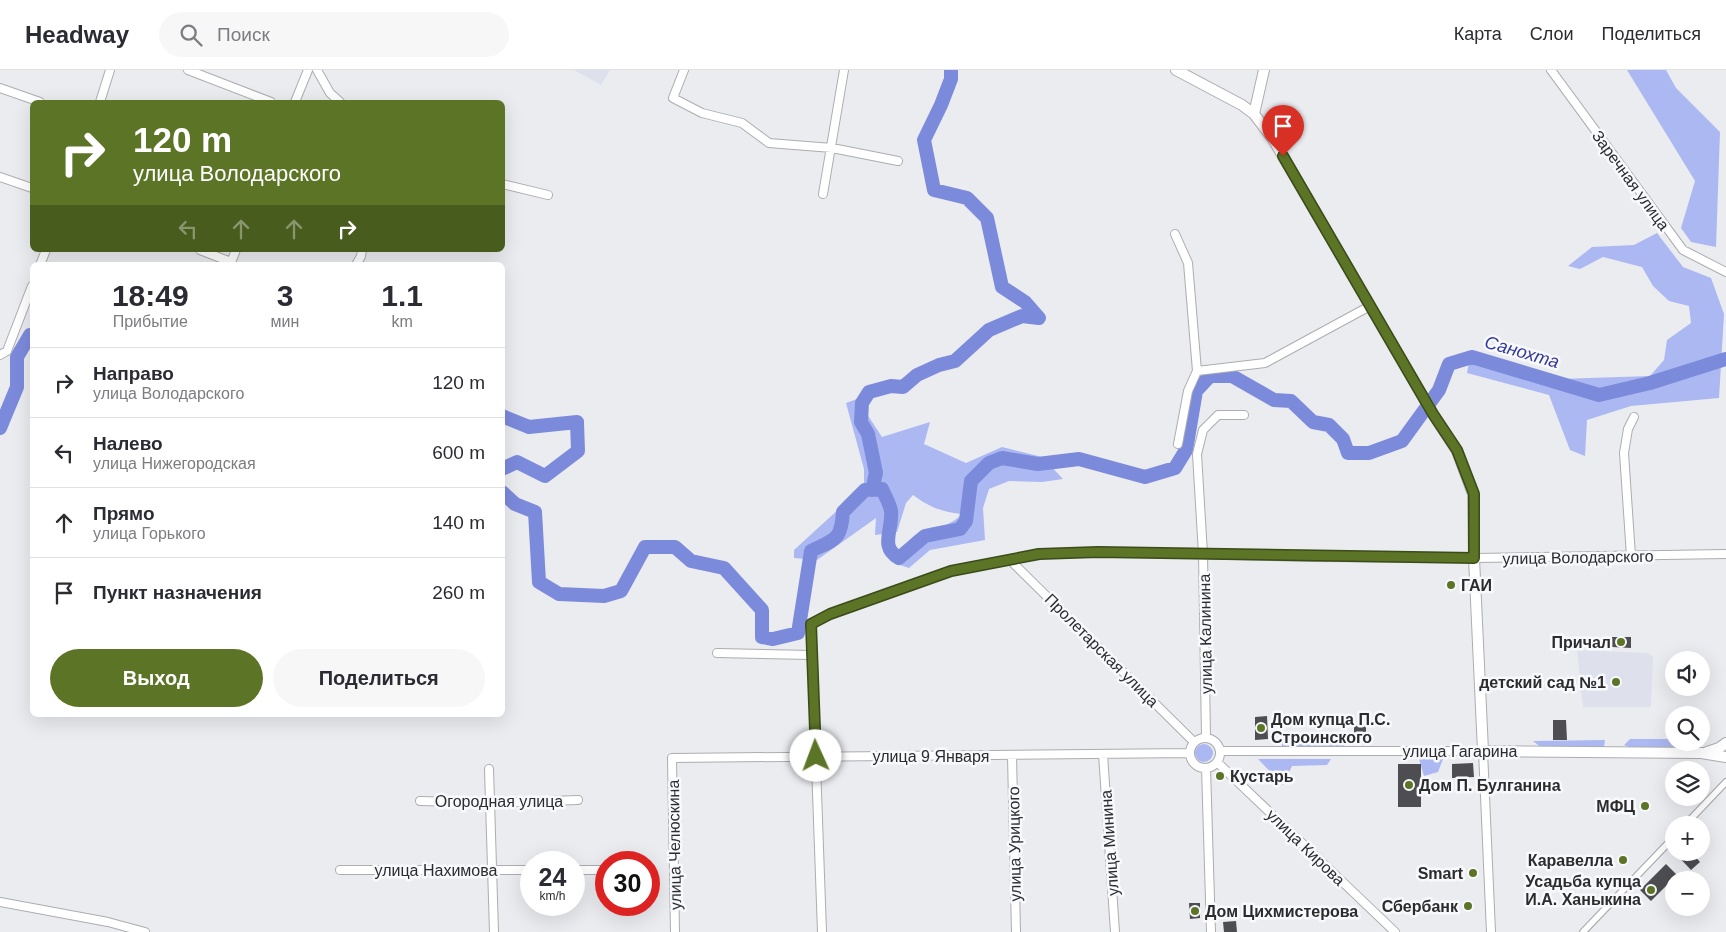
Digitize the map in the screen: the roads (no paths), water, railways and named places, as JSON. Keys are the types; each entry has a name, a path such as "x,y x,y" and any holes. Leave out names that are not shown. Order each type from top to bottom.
{"street":[{"path":"101,100 110,70"},
{"path":"188,70 265,100"},
{"path":"296,100 308,70"},
{"path":"317,70 330,94 338,100"},
{"path":"684,70 673,98 702,113 742,123 769,143 832,148 898,161"},
{"path":"823,194 844,70"},
{"path":"1176,70 1242,105 1254,114 1273,139 1433,414 1457,450 1474,494 1474,558 1491,932"},
{"path":"1254,114 1264,70"},
{"name":"Заречная улица","path":"1551,70 1683,250 1726,272"},
{"path":"0,88 34,100"},
{"path":"0,177 30,187"},
{"path":"505,185 548,196"},
{"path":"1175,234 1188,263 1197,371 1188,391 1178,444"},
{"path":"205,252 229,262"},
{"path":"0,355 7,351 30,291"},
{"path":"1197,371 1265,363 1370,306"},
{"name":"улица Калинина","path":"1206,737 1204,554 1197,454 1203,430 1218,415 1244,415"},
{"path":"1631,556 1624,454 1628,429 1634,417"},
{"name":"улица Володарского","path":"812,655 811,624 830,614 951,571 1039,554 1098,552 1474,558 1726,554"},
{"name":"Пролетарская улица","path":"1009,559 1194,742"},
{"path":"717,653 812,655 822,932"},
{"path":"1206,737 1217,743 1220,751 1217,762 1206,768 1201,768 1193,763 1189,753 1194,742 1206,737"},
{"path":"1701,753 1713,751 1726,743"},
{"name":"улица Гагарина","path":"1220,751 1701,753"},
{"name":"улица 9 Января","path":"672,758 1189,753"},
{"path":"1701,753 1726,757"},
{"name":"улица Минина","path":"1103,754 1116,932"},
{"name":"улица Урицкого","path":"1012,756 1016,932"},
{"name":"улица Челюскина","path":"672,758 675,932"},
{"name":"улица Кирова","path":"1217,762 1395,932"},
{"path":"1206,768 1211,932"},
{"path":"489,769 494,932"},
{"path":"1694,816 1726,782"},
{"name":"Огородная улица","path":"420,801 490,803 578,800"},
{"path":"1582,932 1665,846"},
{"name":"улица Нахимова","path":"340,870 520,870"},
{"path":"0,902 108,922 145,932"}],"waterway":[{"path":"872,490 876,473 868,434 861,422 862,403 869,392 891,386 903,387 917,375 939,365 955,361 989,330 1022,316 1039,318 1025,302 1002,287 987,218 967,198 934,190 924,140 941,105 951,79 951,70"},
{"name":"Санохта","path":"0,428 17,387 17,357 30,335"},
{"name":"Санохта","path":"505,495 515,504 535,512 539,582 559,594 604,596 621,591 645,547 675,547 691,561 724,568 762,610 762,637 773,639 798,633 811,551 835,538 841,529 843,512 865,490 882,489 891,511 888,543 893,554 899,558 925,536 960,529 966,521 971,481 989,463 1002,458 1038,464 1079,459 1145,477 1175,468 1186,450 1196,391 1210,376 1232,376 1274,400 1291,401 1313,422 1329,425 1343,439 1348,453 1369,453 1402,441 1439,390 1449,364 1472,357 1599,395 1650,383 1726,359"},
{"name":"Санохта","path":"505,417 529,427 577,422 578,451 545,476 517,462 505,468"}],"place":[{"name":"ГАИ","path":"1451,585"},
{"name":"Причал","path":"1621,642"},
{"name":"детский сад №1","path":"1616,682"},
{"name":"Дом купца П.С. Строинского","path":"1261,728"},
{"name":"Кустарь","path":"1220,776"},
{"name":"Дом П. Булганина","path":"1409,785"},
{"name":"МФЦ","path":"1645,806"},
{"name":"Каравелла","path":"1623,860"},
{"name":"Smart","path":"1473,873"},
{"name":"Усадьба купца И.А. Ханыкина","path":"1651,890"},
{"name":"Сбербанк","path":"1468,906"},
{"name":"Дом Цихмистерова","path":"1195,911"}]}
